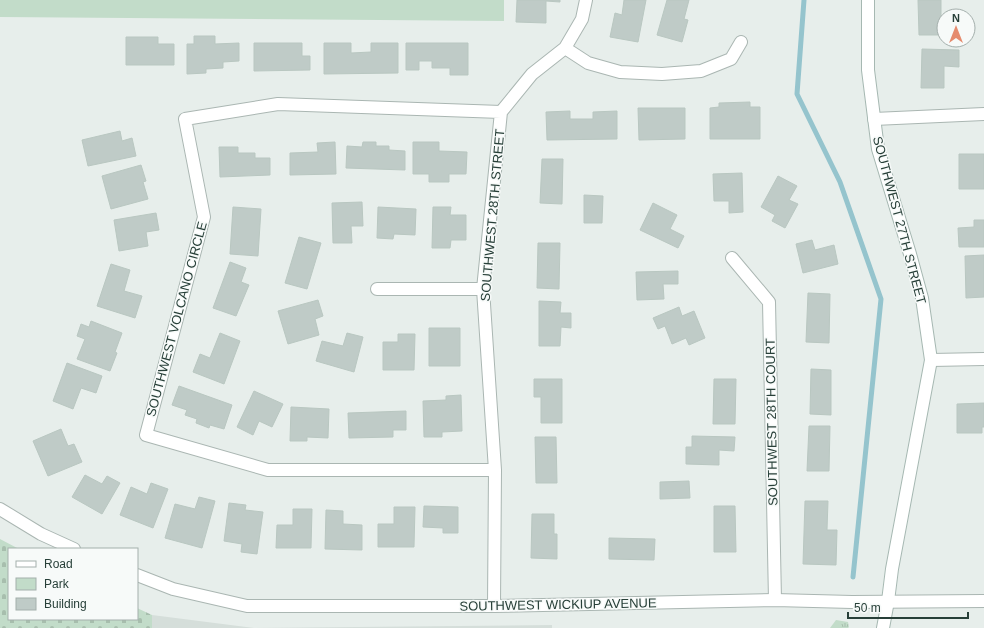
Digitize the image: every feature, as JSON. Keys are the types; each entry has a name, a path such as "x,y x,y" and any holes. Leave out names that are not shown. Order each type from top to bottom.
{"street":[{"name":"SOUTHWEST 28TH STREET","path":"494,606 495,470 483,289 501,112 532,74 565,48 582,18 586,0"},
{"name":"SOUTHWEST 27TH STREET","path":"868,0 868,70 878,149 922,298 931,360 892,569 883,628"},
{"path":"565,48 588,63 620,72 662,74 702,71 732,60 741,42"},
{"name":"SOUTHWEST VOLCANO CIRCLE","path":"495,470 268,470 146,435 204,217 185,119 278,104 501,112"},
{"path":"874,119 984,114"},
{"name":"SOUTHWEST 28TH COURT","path":"732,258 769,302 775,600"},
{"path":"377,289 483,289"},
{"path":"931,360 984,359"},
{"path":"0,508 41,534 72,548"},
{"name":"SOUTHWEST WICKIUP AVENUE","path":"138,575 173,588 247,606 494,606 775,600 852,602 984,600"}],"shaded area":[{"path":"152,615 254,628 152,628"},
{"path":"552,625 552,628 254,628"}],"green space":[{"path":"0,0 504,0 504,21 0,17"},
{"path":"0,539 17,548 8,548 8,620 138,620 138,608 152,615 152,628 0,628"},
{"path":"836,620 848,622 849,627 830,628"}],"building":[{"path":"517,0 560,0 560,2 546,1 546,23 516,22"},
{"path":"624,0 646,0 638,42 610,37 615,13 622,15"},
{"path":"667,0 689,0 684,19 688,20 682,42 657,35"},
{"path":"918,0 941,0 941,8 936,8 936,35 919,35"},
{"path":"194,36 215,36 215,44 239,43 239,61 223,62 223,68 206,69 206,73 187,74 187,44 194,44"},
{"path":"126,37 158,37 158,44 174,44 174,65 126,65"},
{"path":"254,43 302,43 302,56 310,56 310,70 254,71"},
{"path":"324,43 351,43 351,53 371,52 371,43 398,43 398,73 324,74"},
{"path":"406,43 468,43 468,75 450,75 450,68 432,68 432,61 419,61 419,70 406,70"},
{"path":"922,49 959,50 959,67 944,66 944,88 921,88"},
{"path":"750,102 750,107 760,107 760,139 710,139 710,108 719,107 719,103"},
{"path":"638,108 685,108 685,139 639,140"},
{"path":"570,111 570,119 593,119 593,112 617,111 617,139 547,140 546,112"},
{"path":"120,131 122,141 132,138 136,156 88,166 82,140"},
{"path":"335,142 336,174 290,175 290,153 318,152 317,143"},
{"path":"363,142 376,142 376,146 389,146 389,150 405,151 405,170 346,168 347,146 362,147"},
{"path":"413,142 439,142 439,151 467,152 466,174 449,174 449,182 429,182 429,174 413,174"},
{"path":"219,147 238,147 238,153 255,153 255,158 270,158 270,175 220,177"},
{"path":"959,154 984,154 984,189 959,189"},
{"path":"542,159 563,159 562,204 540,203"},
{"path":"141,165 146,181 143,182 148,199 111,209 102,176"},
{"path":"742,173 743,212 729,213 729,201 714,201 713,174"},
{"path":"778,176 797,186 789,200 798,204 785,228 772,221 775,215 761,207"},
{"path":"584,195 603,196 602,223 584,223"},
{"path":"362,202 363,226 351,226 352,243 333,243 332,203"},
{"path":"653,203 677,215 670,229 684,236 678,248 640,230"},
{"path":"233,207 261,209 258,256 230,254"},
{"path":"378,207 416,209 415,235 394,234 393,239 377,238"},
{"path":"433,207 451,207 450,215 466,215 466,240 451,240 450,248 432,248"},
{"path":"156,213 159,230 146,232 148,246 119,251 114,220"},
{"path":"974,220 984,220 984,247 959,247 958,228 974,227"},
{"path":"299,237 321,243 307,289 285,283"},
{"path":"812,240 815,250 834,245 838,264 803,273 796,244"},
{"path":"538,243 560,243 559,289 537,288"},
{"path":"984,255 984,297 966,298 965,256"},
{"path":"230,262 246,268 241,282 249,285 236,316 213,308"},
{"path":"111,264 130,270 124,291 142,296 135,318 97,306"},
{"path":"678,271 678,284 663,284 664,299 637,300 636,272"},
{"path":"808,293 830,294 829,343 806,342"},
{"path":"318,300 323,316 315,319 319,335 288,344 278,311"},
{"path":"539,301 561,302 560,313 571,313 571,328 561,327 560,346 539,346"},
{"path":"679,307 682,316 694,311 705,338 689,345 686,338 672,344 665,326 658,329 653,318"},
{"path":"91,321 122,333 115,352 117,353 110,371 77,359 85,339 77,336 81,324 89,327"},
{"path":"429,328 460,328 460,366 429,366"},
{"path":"220,333 240,341 224,384 193,372 200,354 210,358"},
{"path":"347,333 363,337 354,372 316,361 322,341 343,346"},
{"path":"398,334 415,334 414,370 383,370 383,342 398,342"},
{"path":"67,363 102,376 96,393 81,388 73,409 53,401"},
{"path":"811,369 831,370 831,415 810,414"},
{"path":"534,379 562,379 562,423 541,423 541,397 534,397"},
{"path":"714,379 736,379 735,424 713,424"},
{"path":"179,386 232,405 224,429 210,425 209,428 196,423 197,419 185,415 187,410 172,405"},
{"path":"254,391 283,404 272,427 259,421 253,435 237,427"},
{"path":"461,395 462,431 442,432 442,437 424,437 423,401 446,400 446,396"},
{"path":"984,403 984,427 982,427 982,433 957,433 957,404"},
{"path":"291,407 329,409 328,438 307,437 307,441 290,441"},
{"path":"406,411 406,430 393,430 393,437 349,438 348,413"},
{"path":"809,426 830,426 829,471 807,471"},
{"path":"61,429 68,446 74,444 82,462 48,476 33,441"},
{"path":"692,436 735,437 734,451 719,450 719,465 686,464 686,447 692,447"},
{"path":"535,437 556,437 557,483 536,483"},
{"path":"85,475 102,484 107,476 120,483 102,514 72,497"},
{"path":"689,481 690,498 660,499 660,482"},
{"path":"151,483 168,489 153,528 120,515 131,487 147,494"},
{"path":"199,497 215,501 202,548 165,538 175,504 195,509"},
{"path":"805,501 828,501 827,530 837,530 836,565 803,564"},
{"path":"229,503 246,505 245,510 263,512 257,554 241,552 242,544 224,541"},
{"path":"424,506 458,507 458,533 443,533 443,528 423,527"},
{"path":"714,506 735,506 736,552 714,552"},
{"path":"394,507 415,507 414,547 378,547 378,524 394,524"},
{"path":"293,509 312,509 311,548 276,548 277,525 293,525"},
{"path":"326,510 343,511 343,524 362,525 362,550 325,549"},
{"path":"532,514 554,514 554,534 557,534 557,559 531,558"},
{"path":"609,538 655,539 654,560 609,559"}],"waterway":[{"path":"804,0 797,94 840,182 881,299 853,577"}]}
